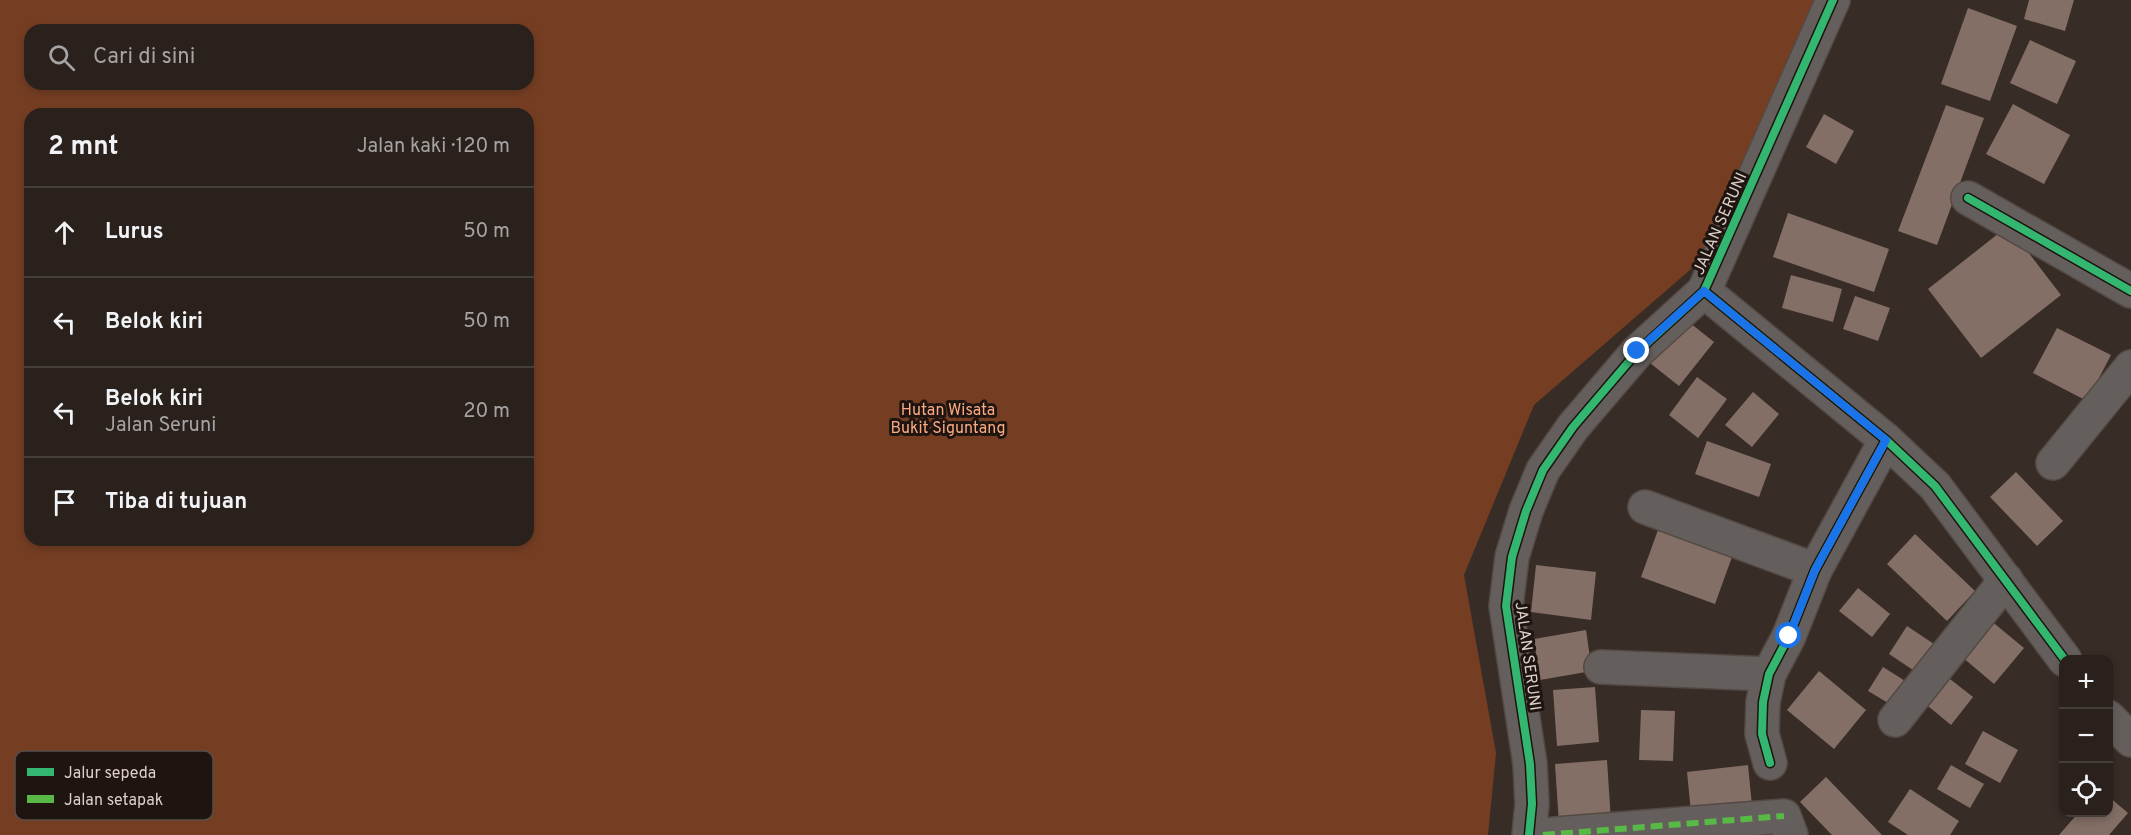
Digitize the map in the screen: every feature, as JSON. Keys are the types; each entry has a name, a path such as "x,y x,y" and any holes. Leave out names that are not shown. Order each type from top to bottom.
{"street":[{"name":"JALAN SERUNI","path":"1529,835 1532,804 1530,764 1506,606 1512,558 1526,511 1544,470 1573,427 1637,351 1704,291 1833,0"},
{"path":"1968,198 2128,279"},
{"path":"1704,291 1886,440 1935,486 2061,655"},
{"path":"2053,463 2131,367"},
{"path":"1770,763 1762,734 1763,702 1769,674 1789,636 1815,570 1886,440"},
{"path":"1645,507 1815,570"},
{"path":"1895,720 2006,580"},
{"path":"1600,667 1769,674"},
{"path":"2113,721 2131,740"},
{"path":"1543,835 1787,826"}],"green space":[{"name":"Hutan Wisata Bukit Siguntang","path":"0,0 1823,0 1698,263 1534,405 1464,575 1496,753 1488,835 0,835"}],"building":[{"path":"2029,0 2074,0 2065,31 2024,19"},
{"path":"1968,8 2017,26 1990,101 1941,84"},
{"path":"2030,40 2076,61 2057,104 2010,83"},
{"path":"2013,104 2070,135 2044,184 1986,154"},
{"path":"1946,105 1984,118 1937,245 1898,231"},
{"path":"1824,114 1854,131 1836,164 1806,147"},
{"path":"1788,213 1889,249 1874,292 1773,257"},
{"path":"2008,226 2061,295 1981,358 1928,289"},
{"path":"1791,275 1842,289 1833,322 1782,308"},
{"path":"1855,296 1890,308 1878,341 1843,329"},
{"path":"1685,319 1714,342 1679,386 1650,363"},
{"path":"2057,328 2111,355 2087,401 2033,373"},
{"path":"1697,377 1727,399 1698,438 1669,415"},
{"path":"1753,392 1779,414 1752,447 1725,425"},
{"path":"1707,441 1771,464 1759,497 1695,474"},
{"path":"2016,472 2063,521 2037,546 1990,497"},
{"path":"1658,530 1732,557 1715,604 1641,577"},
{"path":"1915,534 1975,591 1947,621 1887,564"},
{"path":"1536,565 1596,572 1591,620 1531,612"},
{"path":"1858,588 1890,614 1872,637 1839,611"},
{"path":"1984,615 2024,648 1994,684 1955,651"},
{"path":"1907,626 1940,648 1922,676 1889,654"},
{"path":"1586,630 1592,671 1540,680 1534,639"},
{"path":"1883,667 1910,684 1895,707 1868,691"},
{"path":"1819,671 1866,710 1834,749 1787,710"},
{"path":"1950,679 1973,697 1951,725 1928,706"},
{"path":"1595,687 1599,742 1557,746 1553,690"},
{"path":"1641,710 1675,711 1673,761 1639,760"},
{"path":"1983,731 2018,750 2000,783 1965,764"},
{"path":"1607,760 1611,821 1559,824 1555,764"},
{"path":"1748,765 1752,806 1691,812 1687,772"},
{"path":"1951,765 1984,784 1970,808 1937,789"},
{"path":"1826,777 1882,835 1832,835 1800,802"},
{"path":"1910,789 1959,821 1950,835 1908,835 1888,822"},
{"path":"2113,800 2128,813 2109,835 2059,835 2075,817 2113,817"}],"marked path":[{"path":"1543,835 1784,816"}],"cycle path":[{"path":"1529,835 1532,804 1530,764 1506,606 1512,557 1526,511 1543,470 1573,427 1637,352 1704,291 1833,0"},
{"path":"1968,198 2131,291"},
{"path":"1704,291 1886,440 1935,486 2061,655"},
{"path":"1770,763 1762,734 1763,702 1769,674 1789,636 1815,570 1886,440"}],"route":[{"path":"1637,351 1704,291 1734,319 1886,440 1806,588 1789,636"}]}
